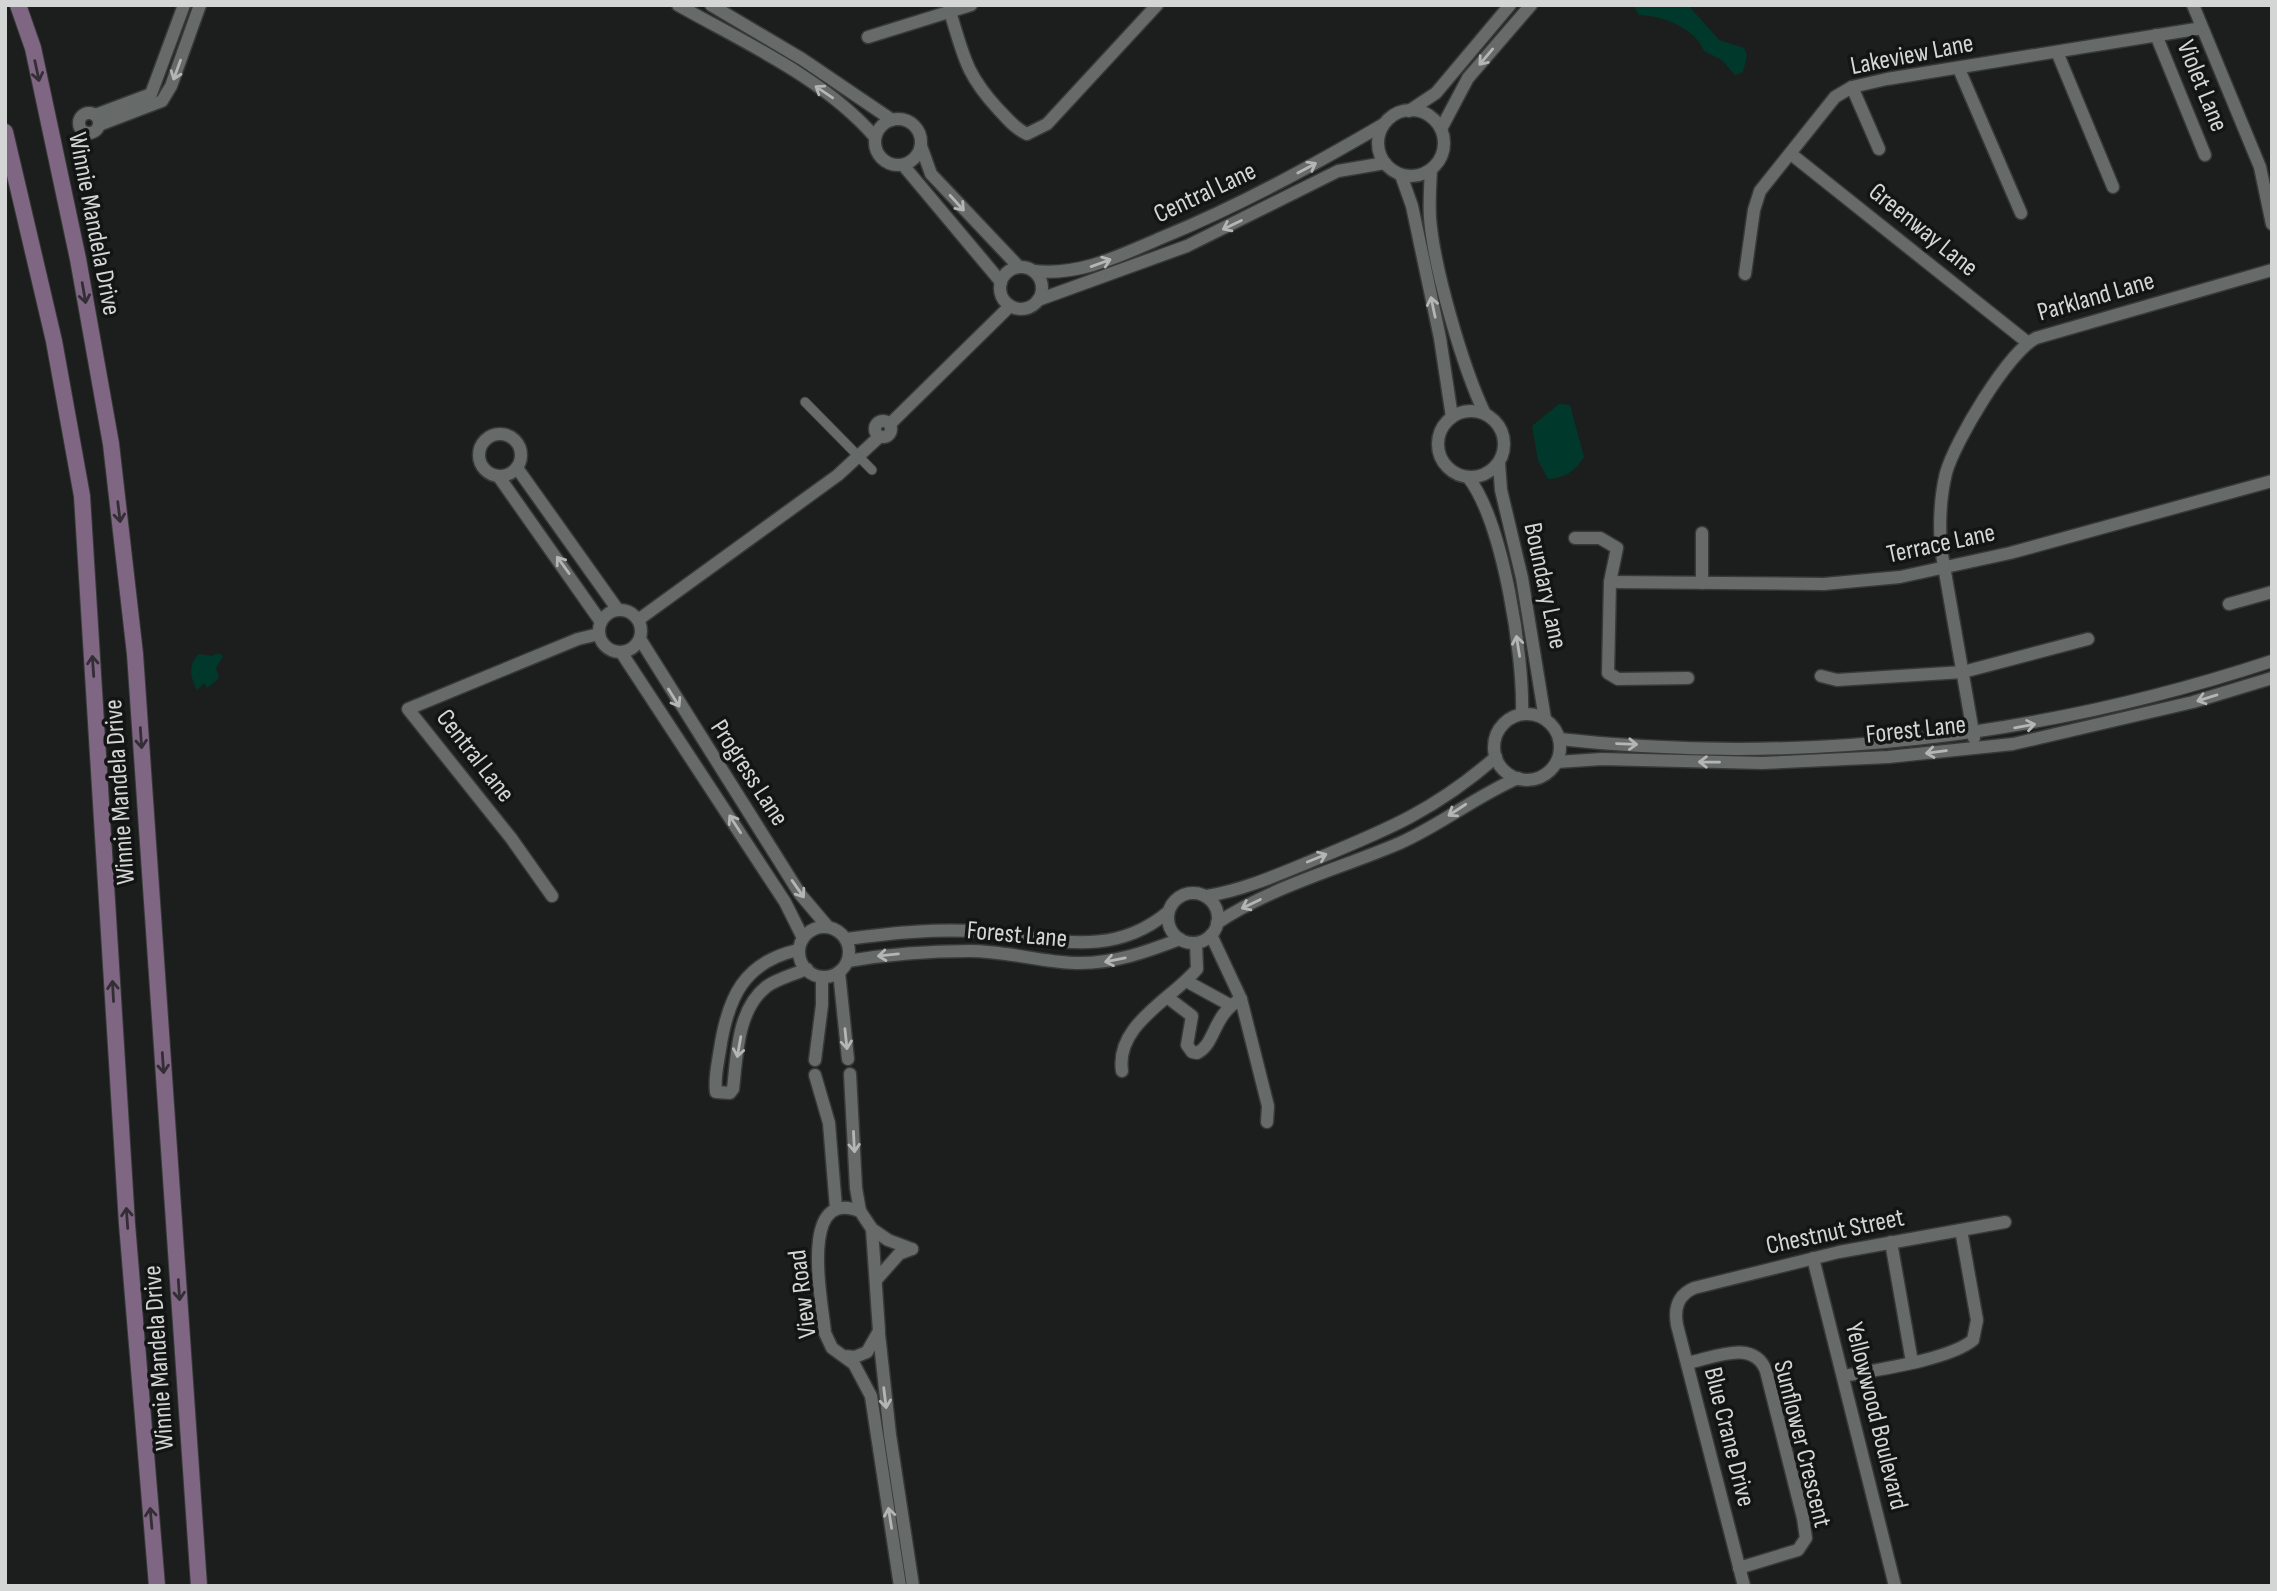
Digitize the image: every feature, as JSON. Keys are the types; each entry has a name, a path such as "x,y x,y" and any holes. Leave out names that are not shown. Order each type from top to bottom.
{"main road":[{"name":"Winnie Mandela Drive","path":"18,5 33,48 78,259 111,444 135,654 199,1586"},
{"name":"Winnie Mandela Drive","path":"5,131 52,329 82,496 127,1224 157,1586"}],"street":[{"path":"184,5 151,93 97,120 157,105 166,97 200,5"},
{"path":"678,5 824,92 860,119 875,137"},
{"path":"712,5 802,59 892,120 911,122 920,133 921,146 931,174 1019,267 1008,272 1001,282"},
{"path":"867,37 971,5"},
{"path":"950,12 966,64 978,88 1013,126 1027,134 1047,124 1157,5"},
{"path":"1452,417 1412,206 1401,175 1385,163 1378,144 1384,124 1392,116 1409,111 1436,93 1510,5"},
{"path":"1401,175 1422,175 1431,170 1444,151 1441,129 1468,78 1531,5"},
{"path":"2193,5 2260,167 2272,224"},
{"name":"Lakeview Lane","path":"1745,274 1756,200 1835,97 1852,87 2202,28"},
{"name":"Violet Lane","path":"2156,35 2205,155"},
{"path":"2057,52 2113,187"},
{"path":"1959,69 2021,213"},
{"path":"1852,87 1879,149"},
{"path":"1409,111 1425,113 1441,129"},
{"path":"638,620 737,551 857,458 879,437 875,432 877,424 882,421 890,424 1010,306 1002,296 1001,282 903,165 884,161 876,151 875,137 881,126 892,120"},
{"name":"Central Lane","path":"1019,267 1034,271 1063,272 1086,268 1188,227 1265,191 1384,124"},
{"path":"903,165 913,160 921,146"},
{"name":"Greenway Lane","path":"1791,154 2027,342"},
{"name":"Central Lane","path":"1010,306 1023,309 1038,300 1187,246 1338,171 1385,163"},
{"path":"1431,170 1433,238 1474,388 1485,414"},
{"name":"Parkland Lane","path":"1975,747 1944,569 1939,523 1947,471 1969,425 2013,356 2027,342 2050,332 2272,270"},
{"path":"1034,271 1042,283 1038,300"},
{"path":"805,402 835,436 872,470"},
{"path":"1462,412 1485,414 1494,420 1504,441 1499,463 1483,475 1468,477 1450,470 1439,453 1440,434 1452,417 1462,412"},
{"path":"600,628 611,612 630,612 638,620 640,639 632,649 621,652 604,645 600,628 499,477 482,468 478,459 479,449 491,435 500,433 517,441 521,450 517,468 618,610"},
{"name":"Boundary Lane","path":"1499,463 1501,490 1536,653 1545,719"},
{"path":"499,477 517,468"},
{"name":"Boundary Lane","path":"1468,477 1485,501 1502,569 1522,671 1522,714"},
{"name":"Terrace Lane","path":"1610,582 1856,583 1944,569 2272,481"},
{"path":"1702,533 1702,583"},
{"path":"1575,538 1600,538 1617,548 1610,582 1608,673 1618,679 1688,678"},
{"path":"2230,604 2272,592"},
{"name":"Central Lane","path":"552,897 511,838 408,709 600,628"},
{"name":"Progress Lane","path":"640,639 800,894 828,927"},
{"path":"1821,676 1837,680 1963,672 2088,639"},
{"name":"Progress Lane","path":"621,652 785,902 801,944"},
{"name":"Forest Lane","path":"1559,738 1594,743 1789,746 1902,741 1998,730 2110,709 2272,661"},
{"name":"Forest Lane","path":"1557,762 1592,759 1762,763 1888,757 2013,744 2193,702 2272,678"},
{"path":"1196,943 1255,901 1399,843 1489,791 1518,778 1540,777 1557,762 1559,738 1545,719 1522,714 1505,723 1499,730 1494,748 1496,757 1508,774 1518,778"},
{"path":"1592,759 1594,743"},
{"path":"1207,897 1250,886 1394,827 1436,804 1496,757"},
{"path":"1196,943 1180,939 1169,927 1168,912 1176,898 1183,894 1199,893 1207,897 1217,910 1214,929 1268,1106 1267,1122"},
{"name":"Forest Lane","path":"846,939 926,930 984,932 1073,944 1127,936 1150,927 1168,912"},
{"path":"801,944 807,969 822,977 839,972 848,961 846,939 828,927 814,929 801,944 776,955 753,970 736,992 724,1020 716,1092 730,1093 733,1089 745,1017 766,986 807,969"},
{"name":"Forest Lane","path":"848,961 888,954 972,951 1074,963 1101,962 1128,957 1180,939"},
{"path":"1122,1071 1120,1057 1123,1048 1139,1025 1186,981 1199,964 1196,943"},
{"path":"839,972 848,1059"},
{"path":"815,1060 822,1005 822,977"},
{"path":"1186,981 1236,1002"},
{"path":"1167,997 1192,1016 1187,1045 1197,1053 1206,1047 1220,1015 1236,1002"},
{"path":"850,1074 856,1188 860,1210 872,1229 888,1240 912,1249 899,1254 876,1280"},
{"path":"815,1075 829,1124 836,1208 860,1210"},
{"name":"View Road","path":"836,1208 828,1212 819,1229 822,1302 828,1341 863,1377 871,1396 900,1586"},
{"name":"Chestnut Street","path":"1680,1299 1694,1287 1813,1258 2005,1222"},
{"path":"872,1229 886,1407 913,1586"},
{"path":"1843,1376 1912,1362 1964,1346 1976,1334 1977,1320 1961,1230"},
{"path":"1891,1242 1912,1362"},
{"name":"Yellowwood Boulevard","path":"1813,1258 1895,1586"},
{"name":"Blue Crane Drive","path":"1680,1299 1675,1316 1744,1586"},
{"name":"View Road","path":"844,1356 855,1357 867,1352 879,1331"},
{"name":"Sunflower Crescent","path":"1687,1363 1745,1351 1759,1357 1766,1371 1806,1530 1803,1545 1792,1554 1739,1567"}],"shaded area":[{"path":"1633,5 1688,5 1719,40 1744,48 1747,55 1743,72 1735,75 1722,60 1704,51 1694,36 1686,30 1668,21 1639,15"},
{"path":"1559,404 1570,405 1584,457 1569,473 1548,479 1538,460 1532,426"},
{"path":"219,653 223,656 216,668 219,678 207,688 204,683 197,690 191,672 195,658 199,654 212,656"}]}
